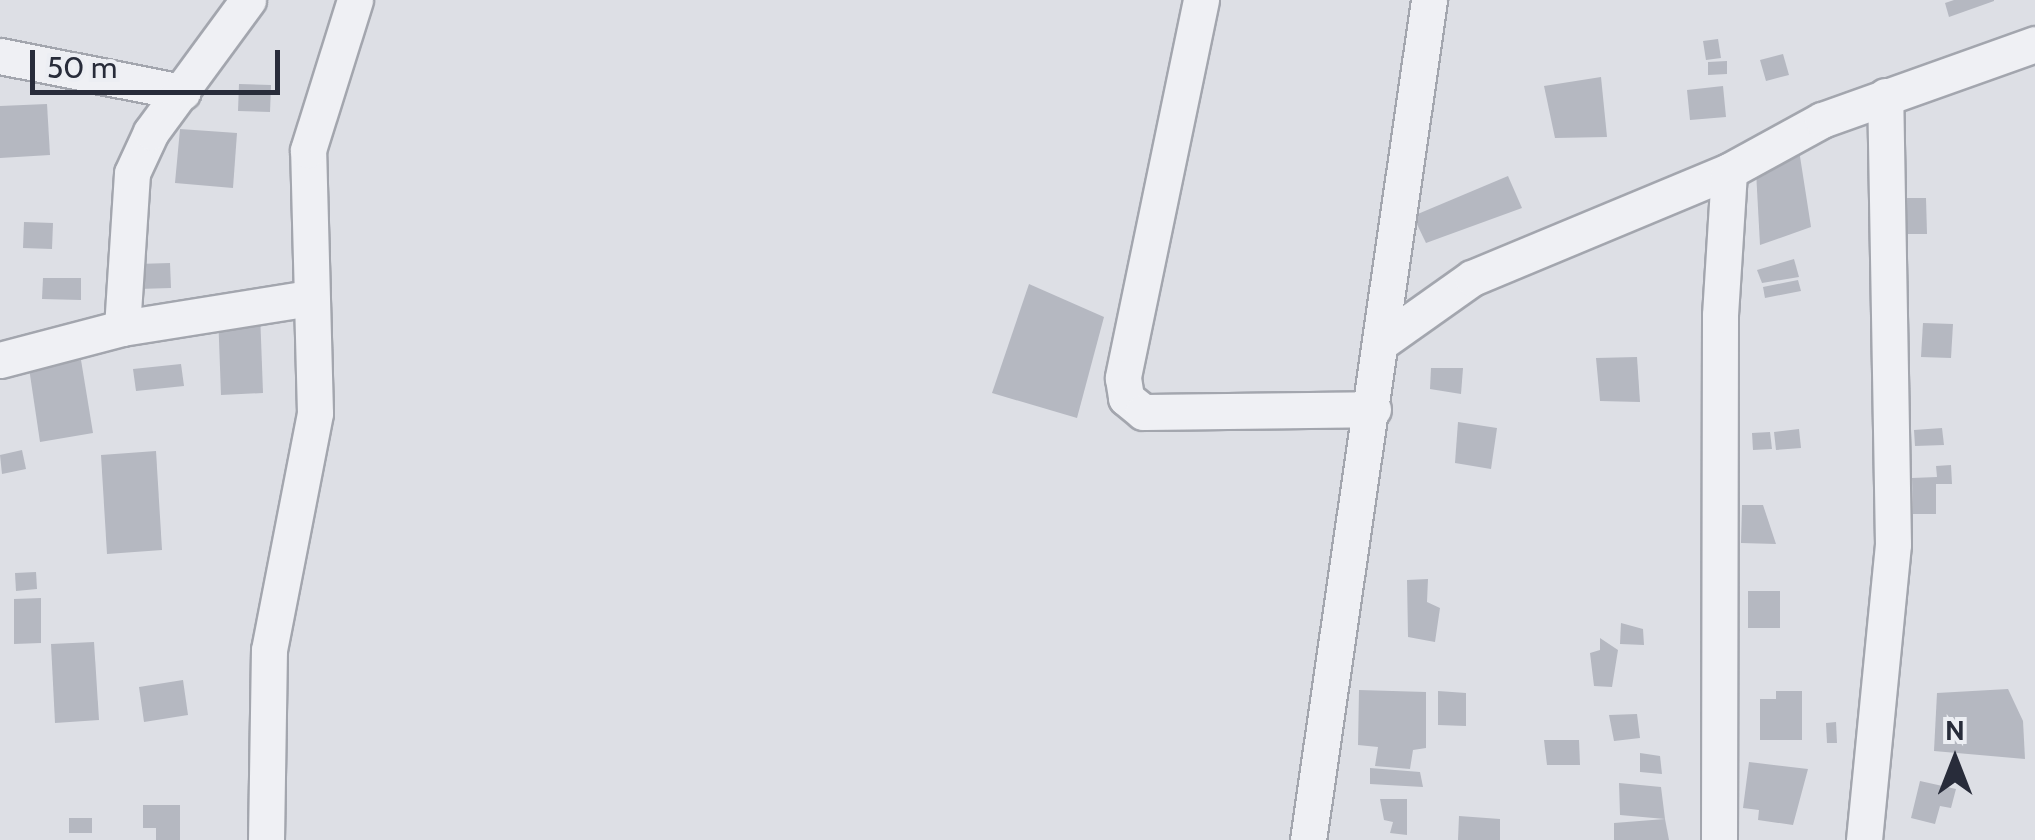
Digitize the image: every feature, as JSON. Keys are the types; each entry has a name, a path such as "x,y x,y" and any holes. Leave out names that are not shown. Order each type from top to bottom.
{"street":[{"path":"122,328 132,174 151,132 248,0"},
{"path":"266,840 269,650 315,413 308,150 356,0"},
{"path":"1201,0 1122,378 1126,398 1143,412 1373,410"},
{"path":"1308,840 1384,341 1429,0"},
{"path":"1384,341 1472,278 1729,170 1822,120 2035,44"},
{"path":"0,56 182,92"},
{"path":"1864,840 1892,544 1885,96"},
{"path":"1719,840 1720,315 1729,170"},
{"path":"0,360 122,328 309,298"}],"building":[{"path":"1994,1 1949,17 1945,3"},
{"path":"1718,39 1721,58 1706,60 1703,41"},
{"path":"1783,54 1789,75 1766,81 1760,60"},
{"path":"1727,61 1727,74 1708,75 1708,62"},
{"path":"1601,77 1607,137 1555,138 1544,86"},
{"path":"239,84 271,85 270,112 238,111"},
{"path":"1723,86 1726,117 1690,120 1687,90"},
{"path":"47,104 50,155 0,158 0,106"},
{"path":"180,129 237,133 233,188 175,183"},
{"path":"1799,150 1811,227 1760,245 1756,171"},
{"path":"1508,176 1522,208 1426,243 1413,216"},
{"path":"1895,198 1926,198 1927,234 1896,234"},
{"path":"24,222 53,223 52,249 23,248"},
{"path":"1794,259 1799,277 1762,283 1757,270"},
{"path":"170,263 171,288 138,289 137,264"},
{"path":"43,278 81,278 81,300 42,299"},
{"path":"1798,280 1801,291 1765,298 1763,287"},
{"path":"1029,284 1104,317 1077,418 992,393"},
{"path":"260,312 263,393 221,395 218,313"},
{"path":"1923,323 1953,324 1951,358 1921,357"},
{"path":"1637,357 1640,402 1600,401 1596,358"},
{"path":"81,360 93,433 40,442 29,368"},
{"path":"181,364 184,386 136,391 133,369"},
{"path":"1431,368 1463,368 1461,394 1430,389"},
{"path":"1458,422 1497,428 1491,469 1455,463"},
{"path":"1942,428 1944,445 1915,446 1914,430"},
{"path":"1799,429 1801,448 1776,450 1774,432"},
{"path":"1770,432 1772,449 1753,450 1752,433"},
{"path":"22,450 26,469 2,474 0,455"},
{"path":"156,451 162,550 107,554 101,455"},
{"path":"1951,465 1952,484 1936,484 1936,514 1913,514 1912,478 1937,477 1936,466"},
{"path":"1742,505 1763,505 1776,544 1741,543"},
{"path":"36,572 37,589 16,591 15,573"},
{"path":"1428,579 1427,602 1440,608 1435,642 1408,637 1407,580"},
{"path":"1748,591 1780,591 1780,628 1748,628"},
{"path":"41,598 41,643 14,644 14,599"},
{"path":"1621,623 1643,629 1644,645 1620,644"},
{"path":"1600,638 1618,650 1612,687 1594,686 1590,653 1600,650"},
{"path":"94,642 99,720 55,723 51,644"},
{"path":"183,680 188,715 144,722 139,687"},
{"path":"2008,689 2023,721 2025,759 1934,751 1937,693"},
{"path":"1359,690 1426,692 1426,748 1413,750 1410,769 1375,766 1378,747 1358,745"},
{"path":"1438,691 1466,693 1466,726 1438,725"},
{"path":"1776,691 1802,691 1802,740 1760,740 1760,699 1776,699"},
{"path":"1637,714 1640,738 1614,741 1609,715"},
{"path":"1836,722 1837,743 1827,743 1826,723"},
{"path":"1544,740 1579,740 1580,765 1547,765"},
{"path":"1640,753 1660,756 1662,774 1640,772"},
{"path":"1749,762 1808,769 1793,825 1758,820 1759,810 1743,808"},
{"path":"1370,768 1420,772 1423,787 1370,784"},
{"path":"1920,781 1956,789 1951,808 1940,806 1935,824 1911,818"},
{"path":"1619,783 1661,787 1665,819 1620,815"},
{"path":"1380,799 1407,799 1407,835 1390,833 1393,822 1384,820"},
{"path":"143,805 180,805 180,840 156,840 156,828 143,828"},
{"path":"1459,816 1500,819 1500,840 1458,840"},
{"path":"69,818 92,818 92,833 69,833"},
{"path":"1665,819 1669,840 1614,840 1614,823"}]}
